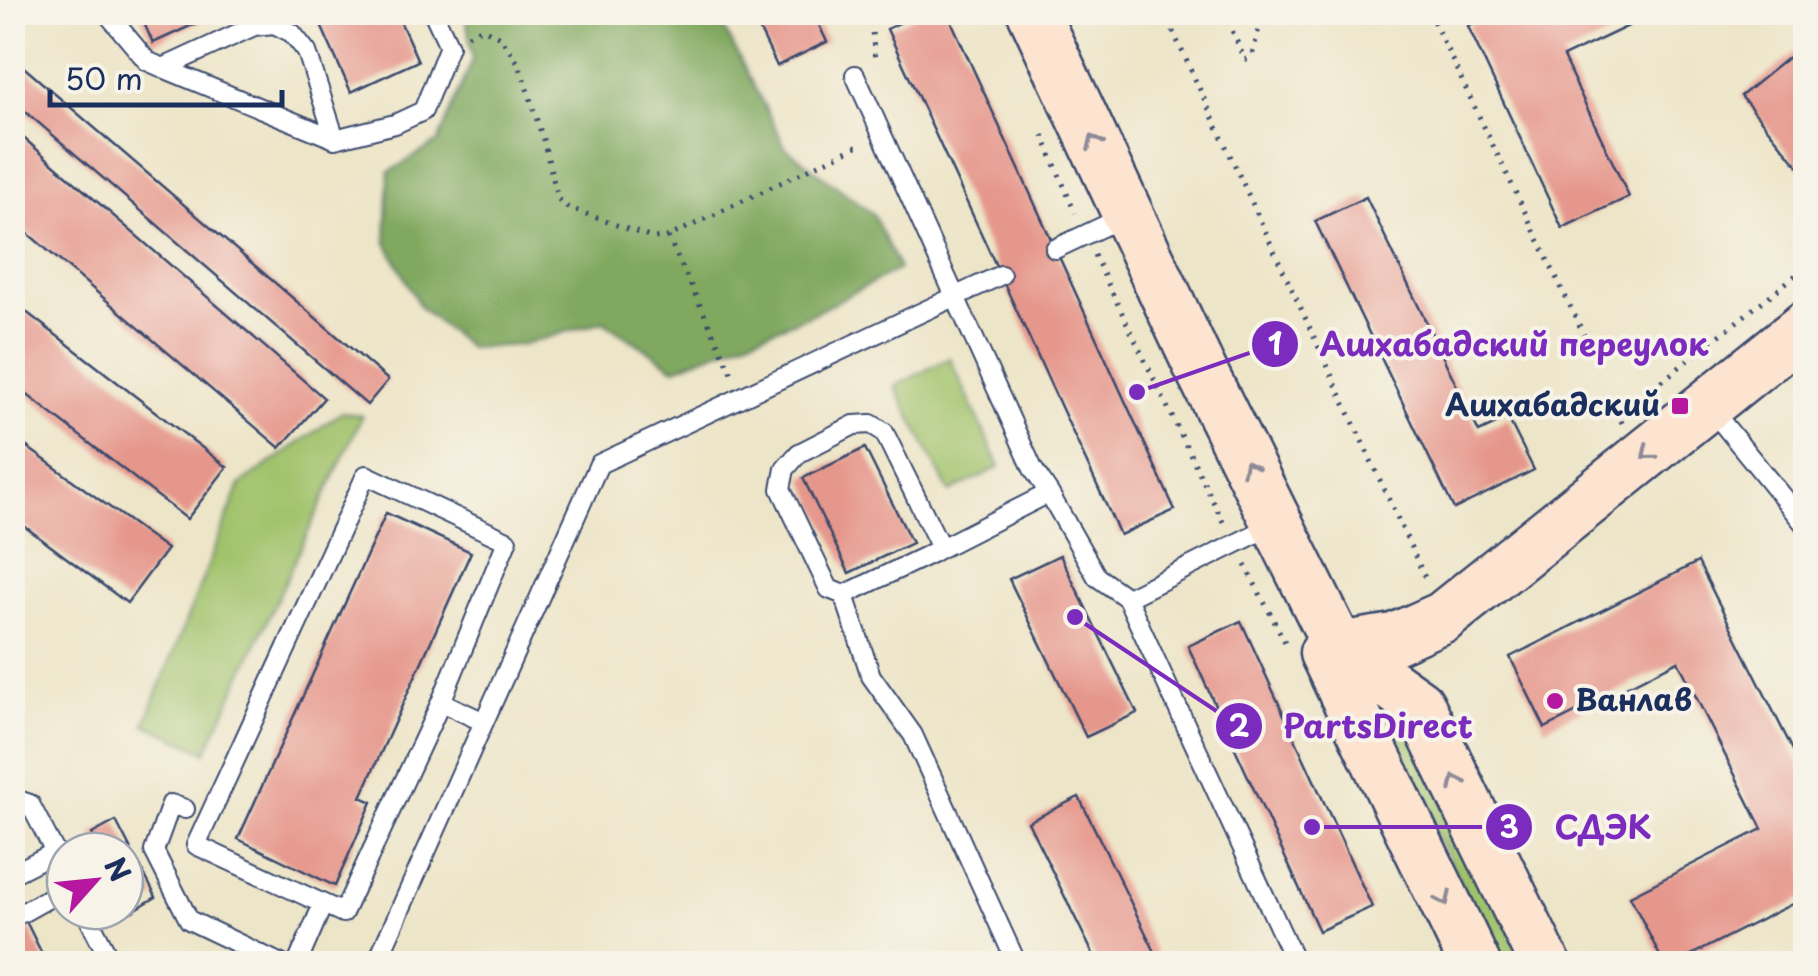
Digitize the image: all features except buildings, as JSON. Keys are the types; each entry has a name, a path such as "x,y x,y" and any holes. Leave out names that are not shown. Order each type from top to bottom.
{"main road":[{"path":"1033,12 1106,225 1198,364 1319,652 1475,964"},
{"path":"1319,652 1394,639 1444,617 1806,326"},
{"path":"1319,652 1419,705 1544,964"}],"lane":[{"path":"106,12 148,62 335,138 395,124 422,110 448,46 434,12"},
{"path":"162,68 254,26 274,24 292,33 307,52 335,138"},
{"path":"855,75 1033,469 1097,577 1127,598 1296,964"},
{"path":"1056,249 1106,225"},
{"path":"376,964 600,464 1000,275"},
{"path":"1707,405 1806,526"},
{"path":"942,548 884,432 871,424 854,424 799,453 784,470 781,489 829,590 844,595 942,548 1049,492"},
{"path":"366,475 507,540 440,702 344,913 196,845 366,475"},
{"path":"1127,598 1265,530"},
{"path":"844,595 871,676 913,735 1017,964"},
{"path":"440,702 484,722"},
{"path":"12,798 30,804 45,833"},
{"path":"185,809 171,804 154,851 189,920 281,964"},
{"path":"12,874 45,857"},
{"path":"22,913 45,900"},
{"path":"298,964 320,911"},
{"path":"96,931 112,964"}],"path":[{"path":"855,75 876,65 870,12"},
{"path":"1164,12 1444,617"},
{"path":"1224,12 1245,60 1252,56 1263,12"},
{"path":"1432,14 1584,335"},
{"path":"483,28 500,37 519,64 558,199 567,208 652,238 668,237 882,134"},
{"path":"1042,132 1106,225 1234,544 1319,652"},
{"path":"668,237 737,384"},
{"path":"1619,416 1806,267"}],"green space":[{"path":"465,13 716,13 786,148 873,214 899,269 810,315 675,368 603,321 522,345 469,348 420,307 386,241 389,172 438,142 473,59"},
{"path":"950,358 1000,467 949,492 895,386"},
{"path":"342,412 362,416 206,752 145,724 240,485"},
{"path":"1411,727 1526,963 1499,963 1390,739"}],"place":[{"name":"Ашхабадский переулок","path":"1137,392"},
{"name":"Ашхабадский","path":"1680,406"},
{"name":"PartsDirect","path":"1075,617"},
{"name":"Ванлав","path":"1555,701"},
{"name":"СДЭК","path":"1312,827"}]}
